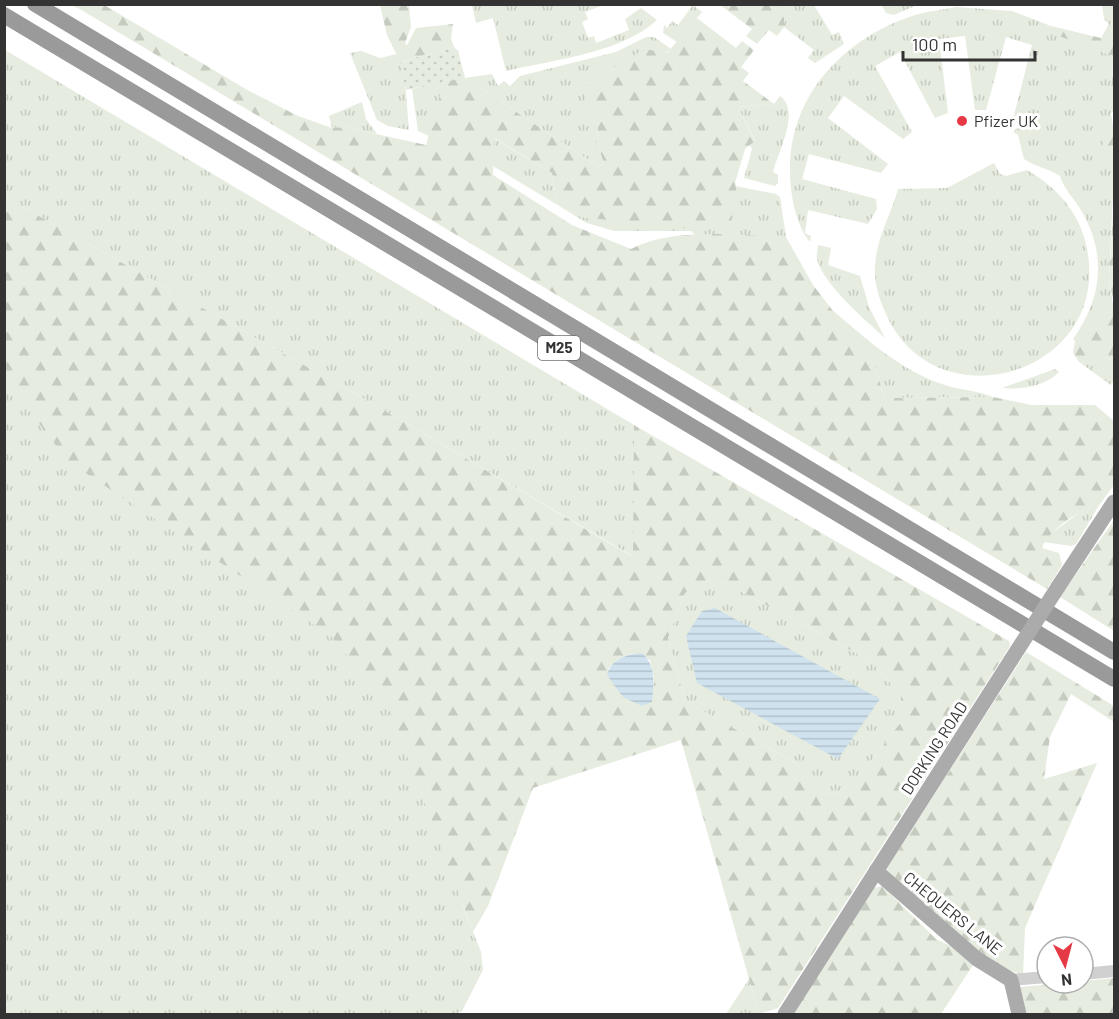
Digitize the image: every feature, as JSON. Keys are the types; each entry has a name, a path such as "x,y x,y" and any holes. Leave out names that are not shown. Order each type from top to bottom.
{"highway":[{"name":"M25","path":"35,4 1114,652"},
{"name":"M25","path":"4,15 1114,679"}],"main road":[{"name":"DORKING ROAD","path":"785,1014 1114,502"},
{"name":"CHEQUERS LANE","path":"876,871 977,959 1011,980"},
{"path":"1011,980 1019,1014"}],"street":[{"path":"1095,973 1114,971"},
{"path":"1011,980 1035,978"}],"green space":[{"path":"884,4 917,5 894,15 886,13 882,6"},
{"path":"73,5 104,5 249,91 298,116 332,128 344,127 426,145 444,81 465,78 599,167 604,163 597,143 598,127 587,110 584,90 599,76 645,49 667,53 697,18 736,48 742,41 754,50 741,67 749,73 743,81 774,104 738,107 755,141 745,149 735,183 738,200 728,224 692,229 581,217 557,204 552,173 494,138 493,175 572,225 631,249 648,242 686,235 728,234 786,237 813,285 876,367 884,398 993,397 1031,405 1095,405 1114,421 1114,485 1098,507 1074,516 1057,528 1045,542 1042,548 1059,553 1062,565 1047,589"},
{"path":"380,5 409,5 411,27 405,43 407,45 416,28 453,24 451,39 454,47 400,62 387,35"},
{"path":"472,5 604,5 585,12 588,19 582,22 588,38 594,36 596,43 629,30 625,19 641,8 657,20 642,31 606,48 506,71 493,18 476,23"},
{"path":"693,5 702,12 677,42 663,33 664,25 667,28 672,21 678,25"},
{"path":"720,5 799,5 784,9 784,27 777,36 769,30 757,44 746,36 752,29"},
{"path":"799,5 814,5 832,35 839,32 844,44 815,63 808,58 814,50 784,27 784,9"},
{"path":"1102,5 1114,5 1114,38 1109,24 1104,19"},
{"path":"956,7 1012,11 1051,26 1052,33 1113,56 1112,84 1106,92 1114,95 1114,111 1111,113 1114,134 1106,139 1103,156 1113,164 1114,174 1109,279 1114,311 1102,314 1096,325 1075,341 1073,339 1083,324 1095,293 1098,261 1090,228 1060,176 1024,159 1018,135 1013,132 1022,123 1013,119 1032,45 1006,37 986,110 975,110 965,36 939,39 948,113 935,118 900,52 875,66 912,132 903,139 844,96 828,118 888,164 881,173 809,154 802,179 876,199 877,209 868,224 808,210 805,233 811,236 810,242 801,227 790,180 792,144 799,118 810,95 825,73 865,38 889,25 915,15"},
{"path":"1109,24 1114,38 1114,95 1105,92 1112,84 1113,56 1051,33 1051,26 1101,38"},
{"path":"646,37 654,37 671,49 587,110 598,127 597,143 604,163 599,167 465,78 492,74 498,86 504,81 510,86 520,76 616,52"},
{"path":"454,47 458,51 465,78 406,90 400,62"},
{"path":"5,50 634,425 634,557 375,405 5,197"},
{"path":"361,51 380,58 397,54 404,69 409,130 388,126 377,120 350,53"},
{"path":"444,81 429,136 418,131 412,89"},
{"path":"780,96 786,103 788,121 773,172 778,175 778,183 775,186 744,178 752,149 750,145 755,140 738,107 774,104"},
{"path":"362,102 366,119 377,134 344,127 332,128 329,116"},
{"path":"1114,134 1114,174 1113,164 1103,156 1100,149 1106,138"},
{"path":"493,138 552,173 557,204 581,217 606,219 738,200 735,186 776,194 780,197 786,237 696,236 691,231 614,231 587,223 493,166"},
{"path":"994,163 1000,174 1006,176 1027,170 1050,186 1068,205 1081,228 1088,255 1086,297 1071,331 1045,356 1012,371 976,376 940,368 909,348 883,308 876,285 875,266 878,245 898,189 947,188"},
{"path":"1114,192 1114,305 1109,279"},
{"path":"5,197 375,405 633,557 634,425 1009,641 1010,646 778,1008 759,1014 681,740 533,788 488,906 473,932 389,708 331,636 69,462 5,380","holes":["714,577 871,661 901,695 901,722 861,774 839,792 822,795 794,762 685,701 668,638 685,593","630,654 650,660 654,679 652,702 608,669 617,660"]},
{"path":"818,245 831,248 828,265 860,276 869,307 885,338 846,302 827,279 817,259"},
{"path":"830,308 885,353 915,373 948,386 993,397 884,398 876,367"},
{"path":"1114,311 1114,364 1107,357 1092,364 1079,362 1073,353 1075,341 1096,325 1102,314"},
{"path":"4,328 371,620 464,909 481,952 483,970 462,1011 456,1014 5,1014"},
{"path":"1107,357 1114,364 1114,381 1111,385 1079,362 1092,364"},
{"path":"1055,369 1059,372 1040,384 1025,388 1002,388"},
{"path":"1087,507 1098,507 1076,544 1071,546 1044,542 1045,538"},
{"path":"1114,520 1114,631 1060,597"},
{"path":"714,577 871,661 901,695 901,722 861,774 839,792 822,795 794,762 685,701 668,638 685,593"},
{"path":"1026,652 1114,706 1114,722 1071,694 1050,737 1044,779 1097,763 1025,928 1023,975 977,959 941,1014 789,1014 873,888 882,886 936,939 974,957 882,876"},
{"path":"1114,978 1114,1014 1027,1014 1020,987 1035,986 1035,995 1095,995 1095,980"},
{"path":"749,979 759,1014 726,1014"}],"water":[{"path":"715,608 880,699 838,759 697,683 686,636 702,611"},
{"path":"642,653 650,663 653,682 652,702 642,706 623,697 607,675 612,665 620,658"}],"place":[{"name":"Pfizer UK","path":"962,121"}]}
